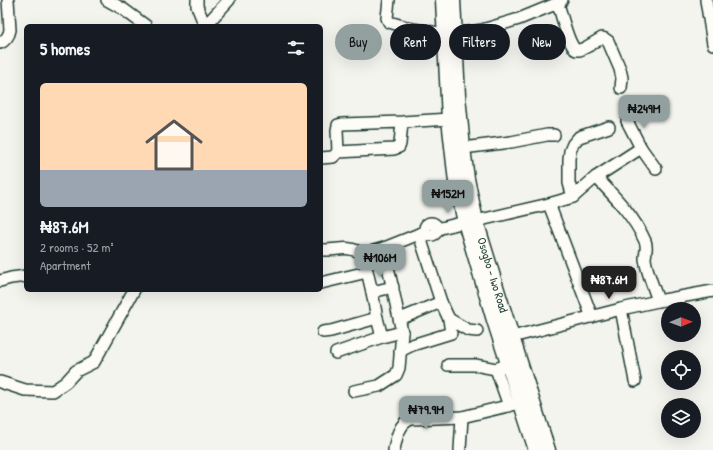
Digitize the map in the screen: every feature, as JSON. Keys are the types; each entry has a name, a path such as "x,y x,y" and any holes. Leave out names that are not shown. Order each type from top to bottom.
{"main road":[{"name":"Osogbo - Iwo Road","path":"443,0 449,29"},
{"name":"Osogbo - Iwo Road","path":"451,24 453,0"},
{"name":"Osogbo - Iwo Road","path":"452,60 471,221"},
{"name":"Osogbo - Iwo Road","path":"452,67 450,119 456,182 471,221 507,339 548,450"},
{"name":"Osogbo - Iwo Road","path":"507,339 503,367 515,405 536,450"}],"street":[{"path":"0,43 3,42 10,30 8,0"},
{"path":"107,0 123,9 143,24"},
{"path":"197,0 197,6 207,24"},
{"path":"209,24 229,0"},
{"path":"389,0 387,18 389,22 413,29 449,34"},
{"path":"706,0 711,19 713,44"},
{"path":"502,24 519,19 560,1 564,26 574,49 581,50 602,38 608,41 620,70 622,78 621,88"},
{"path":"338,152 336,130 338,125 450,119"},
{"path":"627,121 641,148 656,169"},
{"path":"323,158 333,157 338,152 399,148 402,122"},
{"path":"573,197 569,183 569,159 573,144 579,137 609,127"},
{"path":"462,148 554,135"},
{"path":"363,254 384,248 422,233 430,224 435,225 437,229 549,204 573,197 596,177 641,148"},
{"path":"596,177 622,204 646,242 645,258 658,301"},
{"path":"549,204 592,317"},
{"path":"400,351 412,345 451,333 449,319 441,302 422,233"},
{"path":"323,250 348,248 357,250 363,254 382,338"},
{"path":"354,391 379,386 396,375 399,368 402,332 384,248"},
{"path":"323,283 367,272"},
{"path":"0,281 24,276"},
{"path":"372,292 392,287"},
{"path":"507,339 621,309 713,291"},
{"path":"0,382 25,390 53,391 66,382 76,371 94,362 133,292"},
{"path":"400,319 441,302"},
{"path":"621,309 636,381"},
{"path":"323,332 331,332 377,318"},
{"path":"449,319 468,330 477,331"},
{"path":"336,353 402,332"},
{"path":"448,365 503,367"},
{"path":"394,450 396,440 406,420 462,417 515,405"},
{"path":"460,450 462,417"}]}
